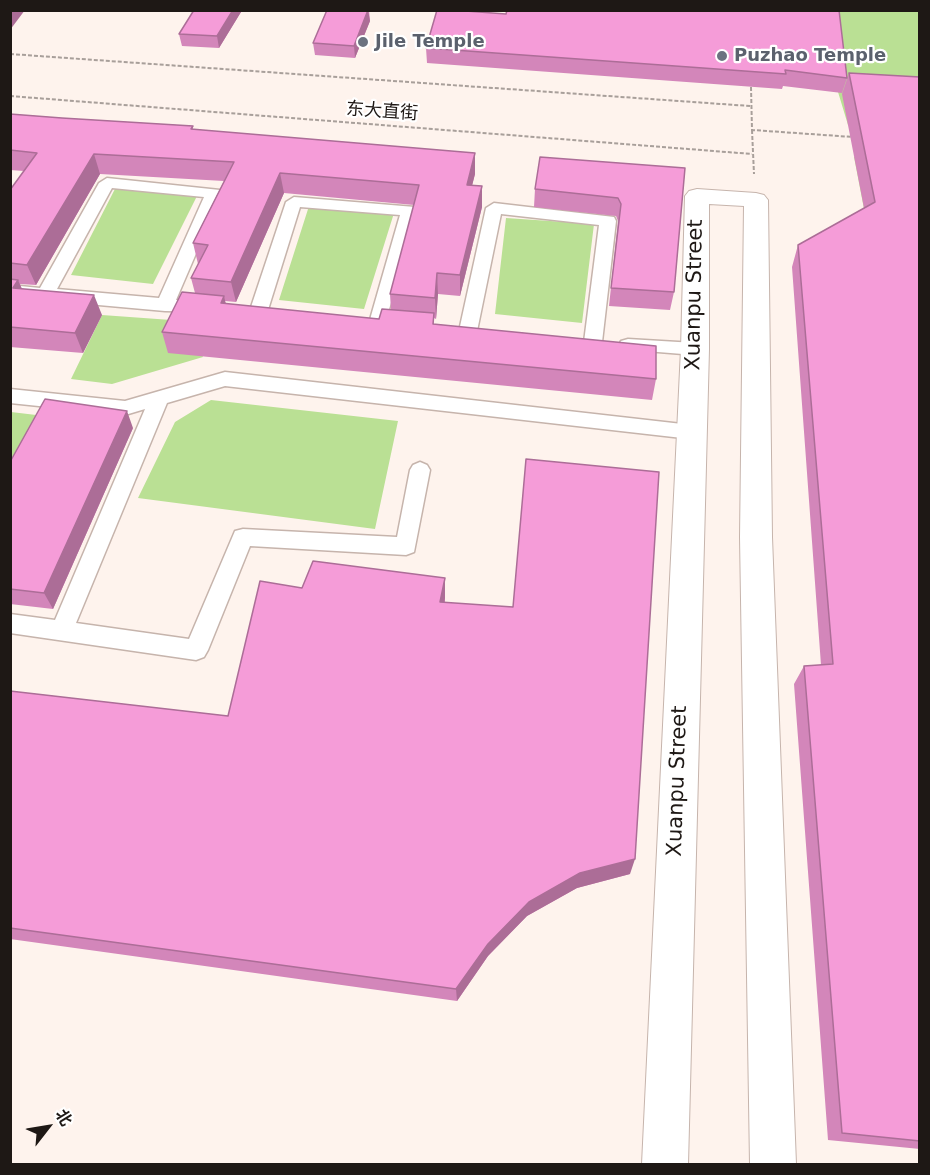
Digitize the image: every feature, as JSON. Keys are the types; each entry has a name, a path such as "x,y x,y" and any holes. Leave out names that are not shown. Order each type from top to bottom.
{"street":[{"name":"Xuanpu Street","path":"665,1164 695,349 698,196 756,200 756,537 773,1164"}],"lane":[{"path":"45,294 107,183 214,193 165,304"},
{"path":"258,313 294,202 409,211 378,323"},
{"path":"468,331 494,208 608,221 593,342"},
{"path":"10,291 280,315"},
{"path":"357,321 401,325"},
{"path":"445,329 490,333"},
{"path":"570,340 695,349"},
{"path":"10,396 125,408 225,379 691,432"},
{"path":"62,630 159,399"},
{"path":"10,623 196,650 243,537 406,546 420,470"}],"path":[{"name":"东大直街","path":"10,54 750,106"},
{"path":"751,87 754,178"},
{"name":"东大直街","path":"10,96 752,154"},
{"path":"752,130 855,138"}],"green space":[{"path":"829,11 919,11 919,213 864,209 854,157 906,160 898,128 848,125 838,92"},
{"path":"117,185 199,192 153,284 71,275"},
{"path":"309,206 394,213 364,309 279,300"},
{"path":"506,218 594,224 582,323 495,314"},
{"path":"102,315 185,321 203,357 112,384 71,379"},
{"path":"211,400 398,421 375,529 138,498 175,422"},
{"path":"11,412 53,417 11,496"}],"building":[{"path":"194,10 233,10 217,36 179,34"},
{"path":"327,10 368,10 354,46 313,43"},
{"name":"Puzhao Temple","path":"437,10 506,14 507,10 839,10 847,78 785,70 786,74 426,48"},
{"path":"849,73 920,77 920,1141 842,1133 804,666 833,664 798,245 875,202"},
{"path":"10,114 193,126 191,129 475,153 467,185 482,186 460,275 437,273 435,298 390,294 419,185 280,173 231,282 191,278 208,245 193,243 234,162 94,154 27,265 10,263 10,190 37,153 10,150"},
{"path":"540,157 685,168 674,292 611,288 621,204 618,198 535,189"},
{"path":"10,279 18,280 13,288 94,295 75,333 10,327"},
{"path":"182,292 224,296 221,303 379,319 382,309 434,313 433,324 656,346 656,379 162,332"},
{"path":"45,399 127,411 44,593 10,589 10,462"},
{"path":"526,459 659,472 635,859 580,873 529,902 488,944 456,989 10,928 10,691 228,716 260,581 302,588 313,561 445,578 440,602 513,607"}],"place":[{"name":"Jile Temple","path":"363,42"},
{"name":"Puzhao Temple","path":"722,56"}]}
